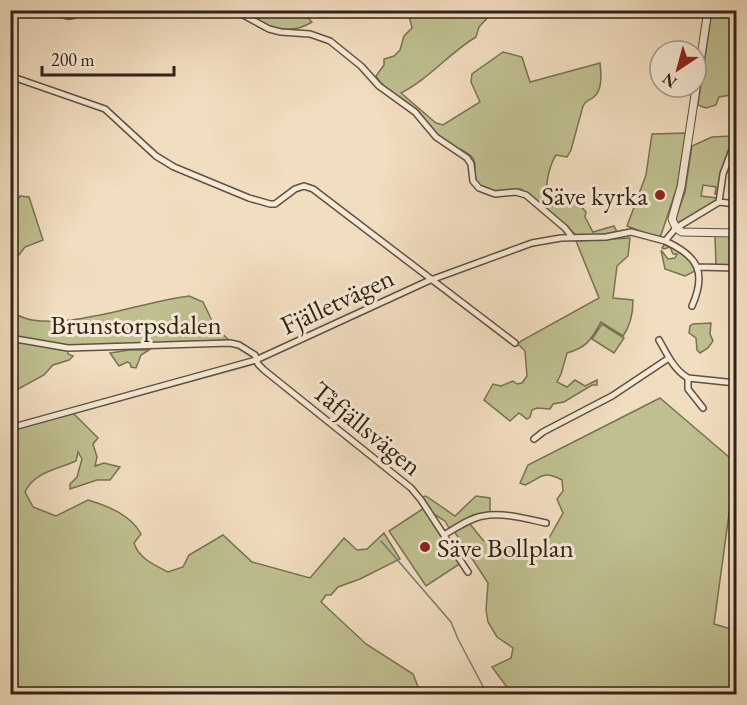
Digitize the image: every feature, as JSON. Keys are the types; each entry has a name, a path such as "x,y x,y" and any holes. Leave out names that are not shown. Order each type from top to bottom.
{"street":[{"path":"55,10 68,17 75,16 80,10"},
{"path":"234,10 269,29 310,34 330,40 366,70 379,86 413,110 434,136 466,157 471,165 473,181 479,188 493,193 516,192 526,195 565,228 572,237"},
{"path":"708,10 681,187 672,217 676,228 685,233 736,233"},
{"path":"10,76 105,109 156,156 249,198 275,204 300,187 313,189 516,343"},
{"path":"719,201 723,174 736,140"},
{"path":"665,241 676,228 719,201 736,204"},
{"name":"Fjälletvägen","path":"10,428 256,360 432,279 529,244 572,237 606,237 631,232 665,241 683,250 698,267"},
{"path":"692,306 699,286 698,267 736,268"},
{"name":"Brunstorpsdalen","path":"10,338 68,348 230,343 247,349 255,355 256,360"},
{"path":"659,340 679,372 688,378 736,383"},
{"path":"534,439 542,432 613,396 669,358"},
{"name":"Tåfjällsvägen","path":"256,360 264,370 411,488 422,500 468,572"},
{"path":"688,378 688,389 703,408"},
{"path":"444,535 486,515 546,523"},
{"path":"734,694 736,690"}],"green space":[{"path":"238,11 309,11 305,15 312,22 302,27 283,29 265,24"},
{"path":"408,11 494,11 479,27 476,37 421,81 401,93 436,123 443,125 480,102 471,82 472,74 503,52 522,57 530,82 600,63 599,90 583,106 567,157 556,155 549,172 546,203 552,206 569,199 579,204 586,212 585,217 593,232 614,226 617,232 593,236 576,235 521,189 495,191 480,186 475,179 474,159 443,140 418,113 379,81 376,76 384,65 384,59 394,56 400,50 404,36 412,28"},
{"path":"712,11 736,11 736,94 719,97 716,105 706,108 698,105 699,99 708,99 708,39"},
{"path":"686,133 677,187 661,235 658,238 627,226 646,175 652,134"},
{"path":"732,136 734,138 720,175 718,195 715,194 716,187 703,185 701,196 717,198 717,201 678,224 676,218 685,192 692,146 712,137"},
{"path":"20,196 29,197 43,240 25,247 11,265 11,229 14,229 17,221 13,207"},
{"path":"715,236 736,236 736,265 716,265"},
{"path":"630,238 628,256 617,266 613,298 633,300 628,328 623,336 601,322 588,342 567,353 557,382 567,387 575,380 585,386 597,380 597,385 592,385 564,402 553,404 550,409 532,410 527,419 519,413 510,421 484,400 493,384 501,386 513,381 517,384 522,383 527,376 525,351 518,344 599,298 576,241"},
{"path":"664,245 679,249 697,270 685,276 665,269 661,250 668,259 675,258 677,254 673,254 670,247 662,248"},
{"path":"189,296 203,302 215,327 229,340 67,347 68,354 73,356 69,360 53,365 44,375 11,393 11,312 32,320 70,320"},
{"path":"711,323 710,334 713,341 700,353 697,350 696,338 689,333 690,326"},
{"path":"602,324 624,338 614,353 592,339"},
{"path":"149,350 141,355 136,368 131,367 127,362 119,366 110,353"},
{"path":"660,398 736,463 714,624 734,630 736,634 737,665 735,680 729,694 620,694 611,690 598,694 512,694 492,667 511,658 513,648 497,637 488,622 486,610 488,583 454,531 470,524 482,539 495,549 520,547 536,550 544,547 563,513 557,499 563,491 562,480 546,475 525,485 520,483 528,465"},
{"path":"71,411 98,438 93,444 97,457 95,466 104,463 120,467 110,480 97,480 70,489 70,484 77,477 82,459 78,452 76,461 47,472 29,485 25,492 33,507 56,516 88,500 111,508 125,516 137,527 141,534 134,543 136,549 148,561 168,572 183,567 189,555 223,535 252,562 310,578 344,538 357,550 367,549 384,533 400,559 338,587 331,595 326,595 321,602 366,644 413,674 421,694 11,694 10,431"},
{"path":"426,496 455,516 476,496 490,498 490,512 473,515 449,528 445,521 432,513 422,497"},
{"name":"Säve Bollplan","path":"424,508 461,563 426,586 389,531"}],"waterway":[{"path":"381,541 451,622 487,694"}],"place":[{"name":"Säve kyrka","path":"660,195"},
{"name":"Säve Bollplan","path":"425,547"}]}
